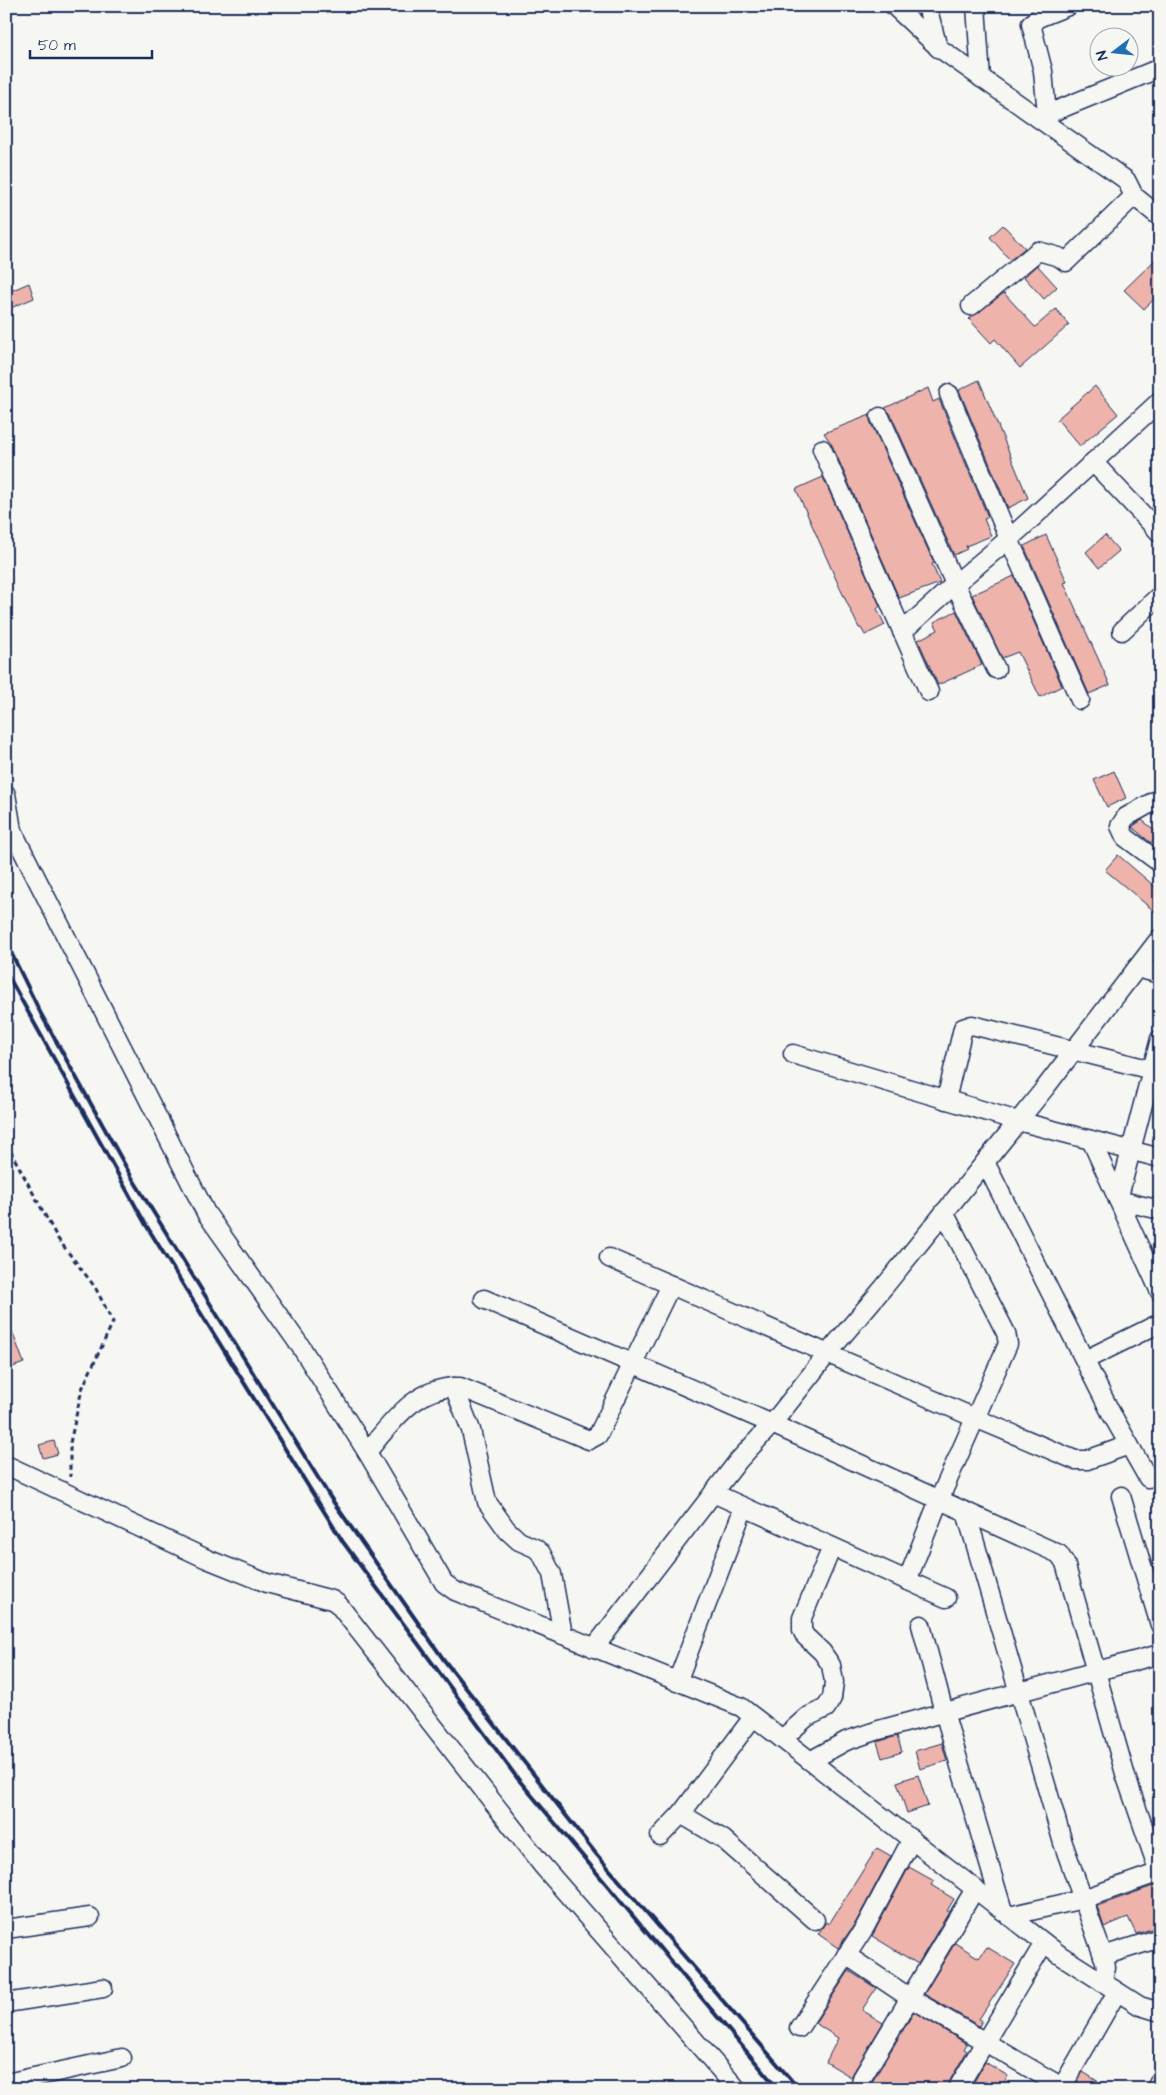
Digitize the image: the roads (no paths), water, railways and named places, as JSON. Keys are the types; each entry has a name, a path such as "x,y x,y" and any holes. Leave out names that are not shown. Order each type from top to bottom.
{"street":[{"path":"894,6 939,48 981,78 1042,116 1126,180 1134,196 1160,217"},
{"path":"927,6 939,48"},
{"path":"976,6 981,78"},
{"path":"1042,116 1043,71 1031,24 1038,18 1068,6"},
{"path":"1042,116 1160,68"},
{"path":"971,306 1038,250 1059,257 1066,262 1082,249 1134,196"},
{"path":"949,394 1009,539 1080,700"},
{"path":"902,632 1009,539 1160,401"},
{"path":"880,417 955,584 996,669"},
{"path":"822,449 929,692"},
{"path":"1093,462 1160,532"},
{"path":"1122,630 1160,595"},
{"path":"6,794 12,830 206,1213 301,1347 367,1452 444,1583 455,1591 741,1707 1044,1943 1140,2006 1160,2012"},
{"path":"1160,798 1126,817 1120,826 1125,837 1160,862"},
{"path":"594,1648 738,1461 772,1424 985,1162 1160,938"},
{"path":"1137,968 1160,974"},
{"path":"946,1100 963,1028 972,1025 1156,1071"},
{"path":"1118,1200 1156,1071 1160,1039"},
{"path":"793,1054 1018,1121 1160,1158"},
{"path":"1091,1140 1160,1292"},
{"path":"985,1162 1085,1360 1148,1478"},
{"path":"1118,1200 1160,1210"},
{"path":"907,1581 939,1500 1008,1344 1008,1339 944,1212"},
{"path":"610,1258 974,1418 1075,1460 1087,1460 1129,1445"},
{"path":"367,1452 398,1415 430,1392 445,1387 460,1387 589,1440 598,1435 671,1285"},
{"path":"484,1298 772,1424 1059,1554 1065,1563 1126,1777 1160,1873 1082,1899 1006,1913"},
{"path":"1085,1360 1160,1323"},
{"path":"454,1387 471,1430 487,1502 507,1530 519,1541 535,1548 541,1553 552,1574 557,1593 563,1635"},
{"path":"6,1465 207,1559 267,1583 332,1600 338,1604 542,1865 737,2089"},
{"path":"713,1493 946,1598"},
{"path":"1120,1496 1160,1625"},
{"path":"678,1682 744,1507"},
{"path":"846,1955 910,1998 1061,2088 1110,1987 1103,1956 1063,1843 966,1512"},
{"path":"782,1739 799,1722 826,1708 832,1698 834,1682 831,1665 822,1652 805,1636 802,1630 802,1618 832,1547"},
{"path":"921,1625 944,1712 1006,1913"},
{"path":"810,1761 846,1741 944,1712 1160,1654"},
{"path":"660,1836 680,1814 753,1717"},
{"path":"680,1814 724,1839 815,1920"},
{"path":"799,2028 865,1927 912,1839"},
{"path":"860,2089 862,2078 975,1889"},
{"path":"6,1929 90,1917"},
{"path":"1103,1956 1160,1938"},
{"path":"957,2089 1044,1943"},
{"path":"6,2003 103,1988"},
{"path":"6,2083 122,2058"},
{"path":"1156,2089 1160,2080"}],"railway":[{"path":"6,942 41,1014 131,1176 330,1497 444,1660 597,1855 799,2089"},
{"path":"6,972 146,1225 343,1542 518,1779 778,2089"}]}
